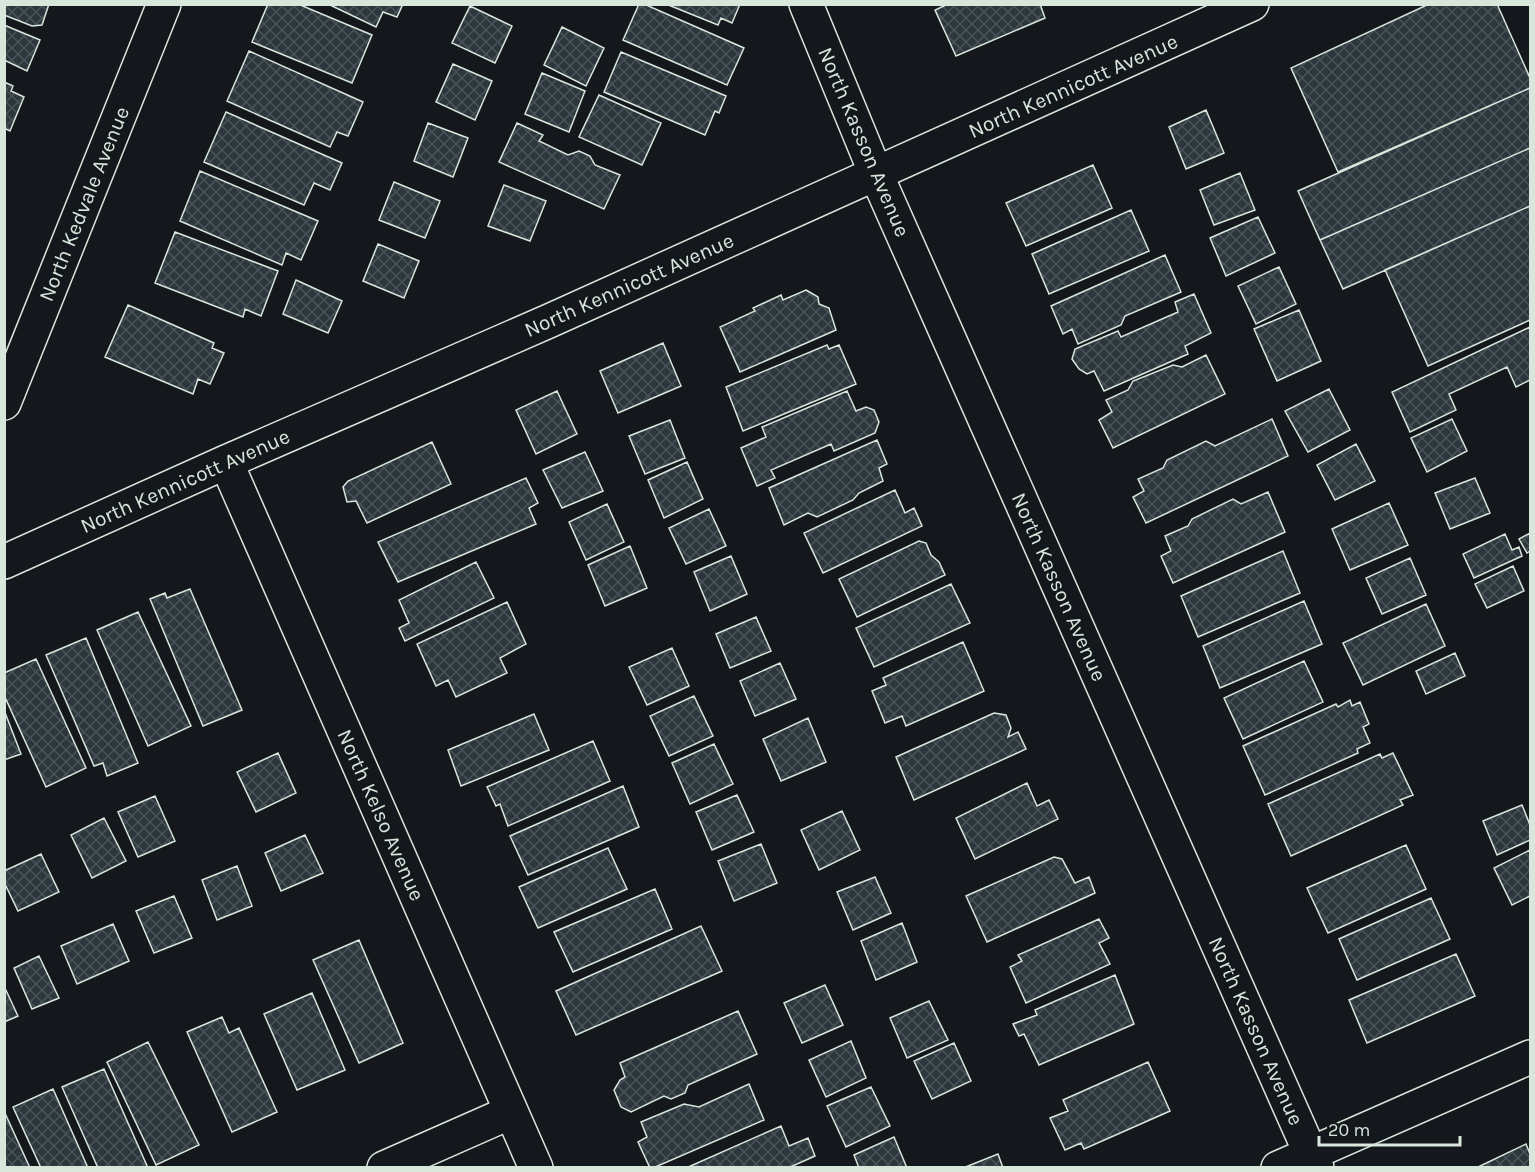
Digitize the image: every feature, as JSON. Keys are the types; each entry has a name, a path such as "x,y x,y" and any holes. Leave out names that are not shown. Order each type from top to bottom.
{"street":[{"name":"North Kedvale Avenue","path":"4,403 164,4"},
{"name":"North Kasson Avenue","path":"806,4 876,174 1314,1160"},
{"name":"North Kennicott Avenue","path":"4,562 549,321 1252,4"},
{"name":"North Kelso Avenue","path":"226,462 536,1167"},
{"path":"1278,1167 1314,1160 1530,1057"},
{"path":"384,1167 511,1112"}],"building":[{"path":"4,4 49,4 42,25 32,26 4,15"},
{"path":"268,4 298,4 372,35 352,83 252,42"},
{"path":"328,4 403,4 397,17 383,12 376,27"},
{"path":"639,4 644,4 744,48 727,85 623,40"},
{"path":"666,4 740,4 732,23 721,18 718,25"},
{"path":"948,4 1040,4 1045,18 956,56 935,10"},
{"path":"1429,4 1497,4 1530,78 1530,88 1338,172 1291,68"},
{"path":"470,6 512,26 495,63 452,43"},
{"path":"4,25 40,40 27,71 4,60"},
{"path":"562,27 604,48 586,86 544,65"},
{"path":"249,51 363,102 348,136 337,132 330,147 227,101"},
{"path":"621,52 726,96 719,113 715,111 705,135 604,92"},
{"path":"453,64 492,81 475,120 436,102"},
{"path":"542,73 585,91 569,132 525,114"},
{"path":"4,82 13,86 11,91 24,97 10,131 4,128"},
{"path":"1530,88 1530,148 1320,240 1298,191"},
{"path":"599,95 661,123 642,165 579,137"},
{"path":"1206,110 1224,153 1186,169 1169,127"},
{"path":"226,112 342,163 330,190 314,183 304,205 204,162"},
{"path":"428,123 468,138 453,177 414,161"},
{"path":"517,123 543,135 539,141 568,155 579,151 590,156 595,165 620,175 604,209 499,162"},
{"path":"1530,148 1530,206 1343,289 1320,240"},
{"path":"1093,165 1112,208 1026,246 1006,203"},
{"path":"200,171 318,221 301,260 286,253 282,265 180,221"},
{"path":"1240,173 1255,210 1214,225 1200,190"},
{"path":"394,182 440,201 425,238 379,220"},
{"path":"504,185 546,201 530,241 488,226"},
{"path":"1530,206 1530,320 1428,366 1385,270"},
{"path":"1131,210 1149,251 1049,294 1032,254"},
{"path":"1258,217 1275,253 1226,276 1210,238"},
{"path":"175,232 278,271 261,316 245,309 243,317 155,283"},
{"path":"378,244 419,261 404,298 363,281"},
{"path":"1165,255 1181,292 1125,316 1121,325 1078,344 1072,329 1063,334 1051,306"},
{"path":"1279,267 1296,304 1256,324 1238,286"},
{"path":"296,280 342,301 328,333 283,314"},
{"path":"806,290 818,297 819,304 829,308 836,330 740,372 720,327 755,311 753,308 781,295 783,300"},
{"path":"1194,294 1211,333 1185,346 1188,354 1104,391 1094,371 1087,374 1079,369 1072,359 1075,349 1118,331 1121,337 1178,312 1175,302"},
{"path":"128,305 214,343 212,348 224,353 210,384 198,379 193,394 105,357"},
{"path":"1299,310 1321,361 1277,381 1254,329"},
{"path":"1530,327 1530,380 1516,387 1507,367 1449,394 1456,410 1410,432 1392,392"},
{"path":"663,343 681,386 618,413 600,371"},
{"path":"827,345 829,349 839,345 856,384 743,431 726,387"},
{"path":"1206,355 1225,394 1113,448 1099,420 1112,412 1106,400 1128,390 1133,381 1173,365 1182,367"},
{"path":"1329,389 1350,430 1308,452 1285,411"},
{"path":"557,391 577,434 536,454 516,410"},
{"path":"847,391 856,411 866,407 874,410 879,422 875,433 834,451 831,444 771,470 775,478 757,486 741,448 766,437 762,427"},
{"path":"1272,419 1288,456 1146,523 1133,497 1144,491 1138,479 1163,468 1167,460 1206,441 1215,446"},
{"path":"1452,419 1467,451 1427,472 1411,438"},
{"path":"670,420 685,458 645,474 629,436"},
{"path":"877,440 887,464 879,468 883,481 859,493 853,500 817,517 808,513 784,525 769,488"},
{"path":"432,442 451,484 367,523 356,501 347,502 343,487 348,481"},
{"path":"1356,444 1375,481 1335,500 1317,465"},
{"path":"585,452 603,491 562,508 543,470"},
{"path":"687,462 703,499 664,518 648,480"},
{"path":"526,478 538,503 529,508 536,524 398,582 378,542"},
{"path":"1475,478 1490,513 1450,529 1435,493"},
{"path":"895,490 905,513 914,508 922,526 823,573 804,533"},
{"path":"1268,492 1285,532 1173,583 1161,556 1171,551 1165,536 1188,526 1192,519 1233,499 1241,504"},
{"path":"1389,503 1408,545 1350,570 1332,529"},
{"path":"607,504 624,542 586,560 569,522"},
{"path":"709,509 726,546 686,564 669,528"},
{"path":"1530,533 1530,551 1527,553 1519,539"},
{"path":"1505,534 1512,550 1519,547 1522,556 1474,578 1463,554"},
{"path":"919,541 926,543 931,555 939,562 945,575 857,617 839,579"},
{"path":"630,546 647,588 605,606 588,565"},
{"path":"1283,551 1300,593 1198,637 1181,596"},
{"path":"731,556 747,594 710,611 694,572"},
{"path":"1410,558 1426,595 1382,614 1366,578"},
{"path":"476,562 494,598 405,641 399,628 409,623 399,600"},
{"path":"1513,566 1524,591 1487,608 1475,584"},
{"path":"951,584 970,623 874,667 856,628"},
{"path":"190,589 242,710 203,726 150,599 165,593 167,598"},
{"path":"1304,601 1322,644 1220,688 1203,646"},
{"path":"507,602 526,644 500,658 507,673 456,697 448,680 436,686 417,644"},
{"path":"1426,604 1445,646 1363,685 1343,643"},
{"path":"138,612 191,726 148,746 97,630"},
{"path":"756,617 771,651 730,668 716,634"},
{"path":"86,638 138,763 107,776 103,763 94,766 46,655"},
{"path":"963,642 984,691 906,726 902,716 885,723 872,691 886,685 883,678"},
{"path":"672,648 689,686 647,705 629,667"},
{"path":"1455,653 1465,676 1426,694 1416,671"},
{"path":"36,659 86,768 46,787 4,695 4,673"},
{"path":"1304,661 1323,702 1243,739 1224,698"},
{"path":"780,663 796,699 755,716 740,681"},
{"path":"694,696 713,736 669,756 650,716"},
{"path":"1350,700 1352,706 1360,702 1369,724 1363,727 1370,743 1357,749 1358,753 1265,795 1243,746 1336,704 1338,707"},
{"path":"4,710 21,754 4,760"},
{"path":"994,713 1006,715 1011,728 1008,737 1018,732 1026,749 914,800 896,757"},
{"path":"534,714 549,750 461,786 448,750"},
{"path":"808,718 826,762 781,781 763,739"},
{"path":"593,741 610,781 508,826 500,804 496,806 487,787"},
{"path":"714,744 733,784 690,804 672,763"},
{"path":"278,753 296,793 256,812 237,772"},
{"path":"1393,753 1413,795 1400,800 1403,805 1291,856 1268,804 1380,754 1382,758"},
{"path":"1027,783 1037,806 1049,800 1058,819 975,859 956,818"},
{"path":"623,786 639,827 528,875 510,836"},
{"path":"737,795 754,832 712,850 696,812"},
{"path":"155,796 175,841 138,857 118,812"},
{"path":"1522,805 1530,825 1530,840 1497,855 1483,821"},
{"path":"842,811 860,850 819,870 801,830"},
{"path":"104,818 126,861 92,878 71,835"},
{"path":"305,835 323,873 281,891 265,853"},
{"path":"761,844 777,883 734,901 718,861"},
{"path":"1406,845 1426,889 1328,933 1307,888"},
{"path":"608,848 627,889 538,928 519,887"},
{"path":"1530,850 1530,896 1512,905 1494,868"},
{"path":"41,854 59,892 18,911 4,882 4,871"},
{"path":"1054,857 1062,859 1075,883 1089,877 1095,893 987,942 966,896"},
{"path":"237,866 252,906 217,920 202,880"},
{"path":"875,877 891,913 853,930 837,892"},
{"path":"655,889 672,929 573,972 554,932"},
{"path":"174,896 192,938 154,953 136,911"},
{"path":"1431,898 1450,939 1357,980 1339,939"},
{"path":"1099,919 1109,938 1099,943 1110,964 1026,1003 1010,967 1022,961 1018,955"},
{"path":"902,923 917,962 876,980 861,941"},
{"path":"113,924 129,961 77,984 61,946"},
{"path":"701,926 722,971 576,1035 556,991"},
{"path":"359,940 403,1043 359,1063 313,960"},
{"path":"1456,954 1475,996 1367,1043 1349,1000"},
{"path":"39,956 59,998 32,1009 14,968"},
{"path":"1115,975 1134,1024 1039,1065 1024,1034 1019,1036 1013,1024 1037,1015 1035,1010"},
{"path":"825,985 843,1025 802,1043 784,1003"},
{"path":"4,986 18,1016 4,1022"},
{"path":"312,993 345,1070 297,1090 264,1014"},
{"path":"929,1001 948,1040 907,1058 890,1018"},
{"path":"738,1011 757,1054 688,1085 685,1093 671,1099 664,1096 631,1112 621,1107 614,1090 620,1080 625,1077 620,1063"},
{"path":"222,1017 229,1033 239,1028 277,1112 232,1132 187,1032"},
{"path":"851,1041 866,1078 826,1097 809,1060"},
{"path":"148,1042 199,1145 156,1165 107,1062"},
{"path":"954,1043 971,1081 932,1099 914,1061"},
{"path":"1148,1062 1170,1111 1084,1149 1081,1143 1065,1150 1050,1118 1068,1111 1063,1100"},
{"path":"104,1069 148,1168 98,1168 62,1087"},
{"path":"749,1084 764,1120 650,1168 638,1142 647,1137 641,1122 684,1104 699,1107"},
{"path":"871,1087 890,1126 846,1147 827,1106"},
{"path":"53,1089 88,1168 41,1168 13,1107"},
{"path":"4,1111 30,1168 4,1168"},
{"path":"781,1126 789,1146 808,1138 815,1156 788,1168 686,1168"},
{"path":"894,1137 907,1168 859,1168 854,1155"},
{"path":"1526,1144 1530,1154 1530,1168 1476,1168"},
{"path":"998,1154 1003,1168 963,1168"}]}
